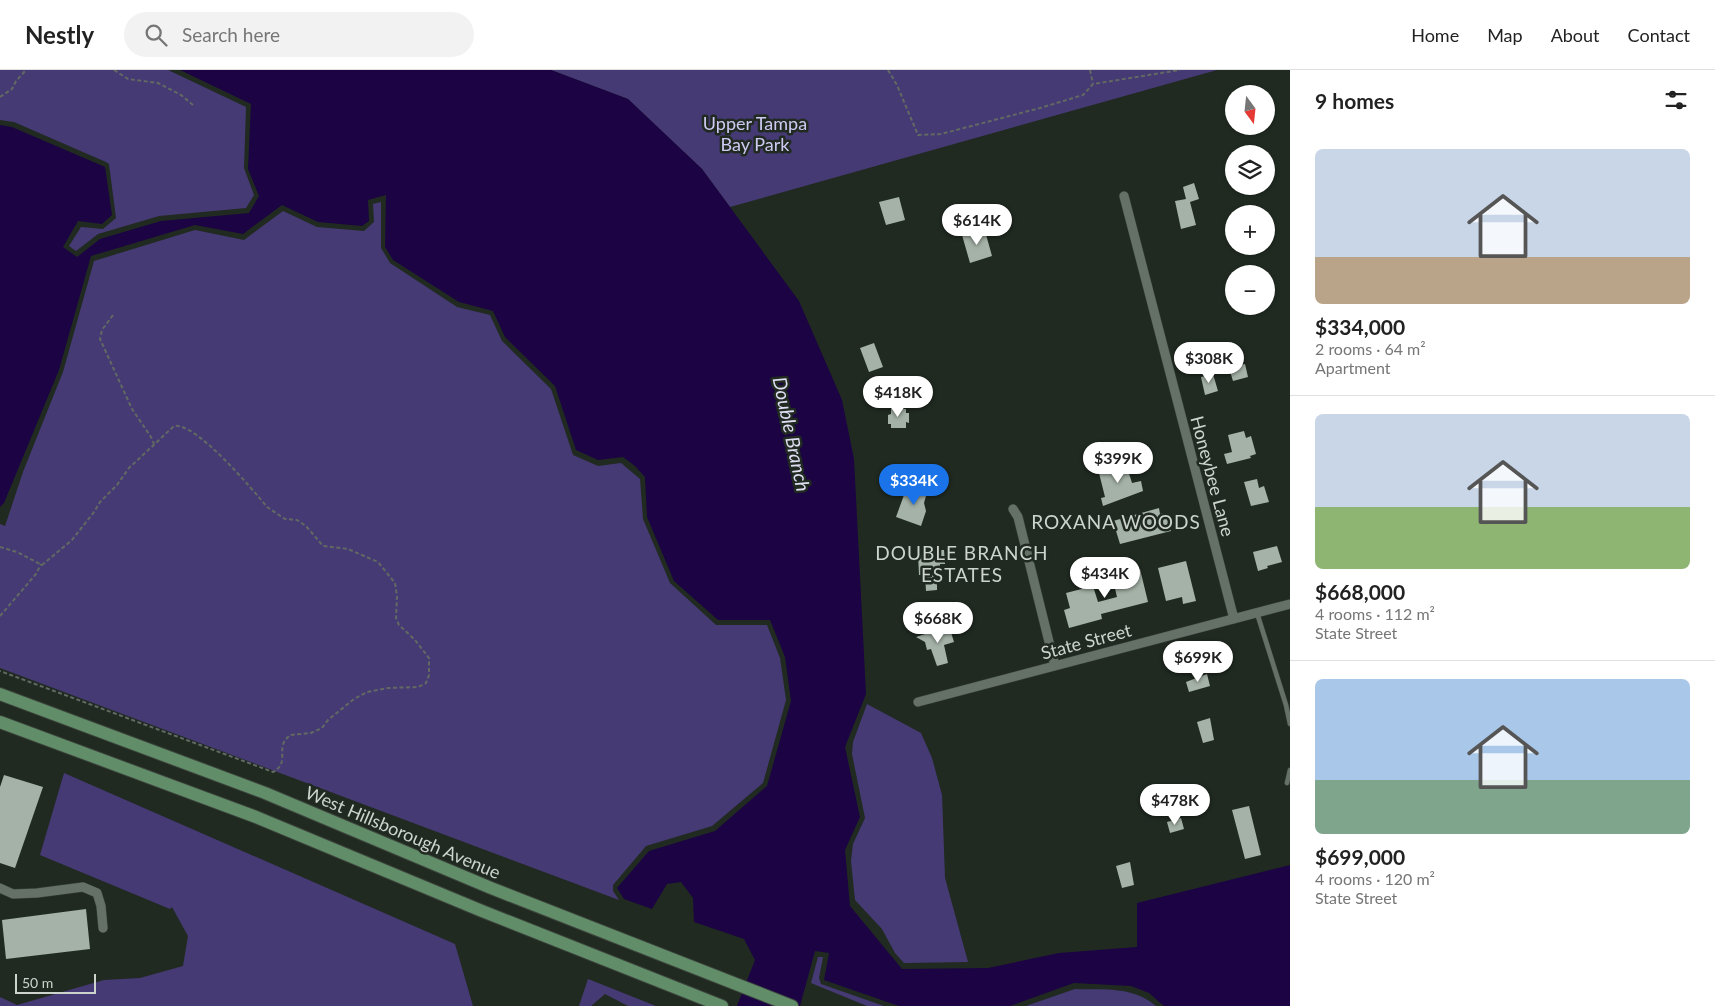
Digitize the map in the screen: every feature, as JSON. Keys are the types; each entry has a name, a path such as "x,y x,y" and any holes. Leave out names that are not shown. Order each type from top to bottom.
{"main road":[{"name":"West Hillsborough Avenue","path":"0,694 265,793 491,888 792,1006"},
{"path":"0,722 256,817 482,911 719,1005"}],"street":[{"name":"Honeybee Lane","path":"1124,196 1234,619"},
{"path":"1013,509 1018,518 1055,666"},
{"name":"State Street","path":"918,702 1290,604"},
{"path":"0,888 13,894 83,888 97,894 101,906 103,928"}],"lane":[{"path":"1258,613 1290,724"},
{"path":"1287,783 1290,770"}],"path":[{"path":"0,96 12,89 16,81 26,70"},
{"path":"114,70 128,79 158,83 193,105"},
{"path":"888,70 897,85 918,135 941,134 1040,108 1083,95 1093,84 1180,70"},
{"path":"1090,70 1093,84"},
{"path":"112,315 102,330 100,339 132,409 154,444"},
{"path":"0,616 36,574 41,564 72,540 100,502 117,485 129,468 174,426 178,425 193,433 239,474 272,512 286,519 297,520 306,526 323,546 348,549 378,562 395,583 397,596 396,618 399,625 415,640 429,658 430,675 426,683 418,687 388,688 368,692 354,699 328,720 322,728 311,733 290,735 284,742 282,762 278,769 273,772 0,671"},
{"path":"0,547 17,552 41,564"}],"green space":[{"path":"0,70 168,70 246,107 244,168 254,195 246,208 159,216 98,234 76,251 69,246 81,227 103,229 116,218 109,164 14,122 0,120"},
{"name":"Upper Tampa Bay Park","path":"551,70 1217,70 730,207 702,169 628,99"},
{"path":"381,202 381,248 390,263 457,307 490,315 502,341 551,389 573,455 598,466 621,463 640,479 643,519 670,583 716,625 767,625 780,658 786,700 763,783 712,826 646,846 613,885 613,891 619,900 0,668 0,524 5,526 23,472 63,372 94,261 195,230 244,240 283,211 317,227 364,231 374,222 373,204"},
{"path":"867,704 921,733 932,758 942,795 945,878 968,962 904,963 895,953 882,929 855,900 851,861 853,844 865,818 852,754 853,742"},
{"path":"64,773 455,944 473,1006 0,1006 0,997 17,1005 104,980 140,978 183,966 188,936 172,907 170,909 40,855"},
{"path":"818,957 823,957 819,978 821,984 884,1006 867,1006 811,983"},
{"path":"588,979 656,1006 628,1006 605,994 591,1006 579,1006"},
{"path":"1075,989 1128,992 1156,1006 1026,1006"}],"water":[{"name":"Double Branch","path":"180,70 551,70 628,99 702,169 799,301 842,400 854,459 866,694 845,747 860,817 845,850 850,906 902,969 988,968 1059,953 1137,947 1137,903 1290,865 1290,1006 1164,1006 1149,993 1131,986 1074,983 1010,1006 899,1006 824,980 829,953 815,951 800,1006 737,1006 755,960 744,939 694,922 693,898 681,882 667,884 652,909 624,899 617,888 649,851 715,831 767,786 791,701 785,657 770,620 718,620 674,581 647,517 645,477 623,457 598,460 576,450 555,386 505,337 493,311 459,302 393,260 385,247 386,195 368,200 369,221 362,226 318,222 282,205 243,234 195,225 91,256 59,370 4,503 0,507 0,125 12,127 105,167 112,215 102,224 78,221 63,247 77,257 100,239 161,221 249,213 259,196 248,169 251,104"}],"building":[{"path":"1194,183 1199,199 1190,202 1196,225 1181,229 1175,201 1186,199 1183,187"},
{"path":"899,197 905,220 886,225 879,202"},
{"path":"985,231 992,256 970,263 962,235"},
{"path":"874,343 883,367 869,372 860,348"},
{"path":"1245,364 1248,377 1233,381 1229,368"},
{"path":"1213,374 1218,391 1205,395 1201,377"},
{"path":"891,408 906,409 906,413 909,413 909,423 906,422 906,428 891,428 891,424 888,424 888,415 891,414"},
{"path":"1244,431 1246,438 1251,436 1256,454 1250,456 1251,458 1227,464 1224,454 1232,452 1228,435"},
{"path":"1121,463 1122,468 1127,467 1132,483 1141,481 1143,491 1103,506 1101,498 1105,497 1098,469"},
{"path":"1257,479 1259,488 1264,486 1269,502 1251,506 1244,482"},
{"path":"913,484 928,489 924,503 926,511 921,526 896,517 904,495 911,492"},
{"path":"1159,508 1160,514 1163,513 1165,518 1167,518 1171,531 1120,544 1113,521"},
{"path":"1277,546 1282,562 1267,566 1268,568 1258,571 1253,552"},
{"path":"930,550 944,550 945,564 940,564 939,574 937,574 937,590 926,591 925,575 919,575 918,554 931,554"},
{"path":"1186,561 1196,601 1183,604 1182,597 1166,601 1158,568"},
{"path":"1140,569 1148,602 1101,614 1102,619 1069,628 1064,610 1070,608 1066,593 1093,586 1098,602 1117,597 1112,576"},
{"path":"949,626 954,642 944,645 948,663 937,666 931,649 927,650 925,642 916,637"},
{"path":"1207,674 1210,686 1189,692 1186,682"},
{"path":"1210,718 1214,740 1203,743 1197,722"},
{"path":"4,775 43,787 15,868 0,863 0,787"},
{"path":"1249,806 1261,855 1245,859 1232,810"},
{"path":"1181,818 1184,829 1170,833 1167,822"},
{"path":"1130,862 1134,885 1122,888 1116,866"},
{"path":"86,909 90,949 6,959 2,920"}],"district":[{"name":"ROXANA WOODS","path":"1116,521"},
{"name":"DOUBLE BRANCH ESTATES","path":"962,563"}]}
